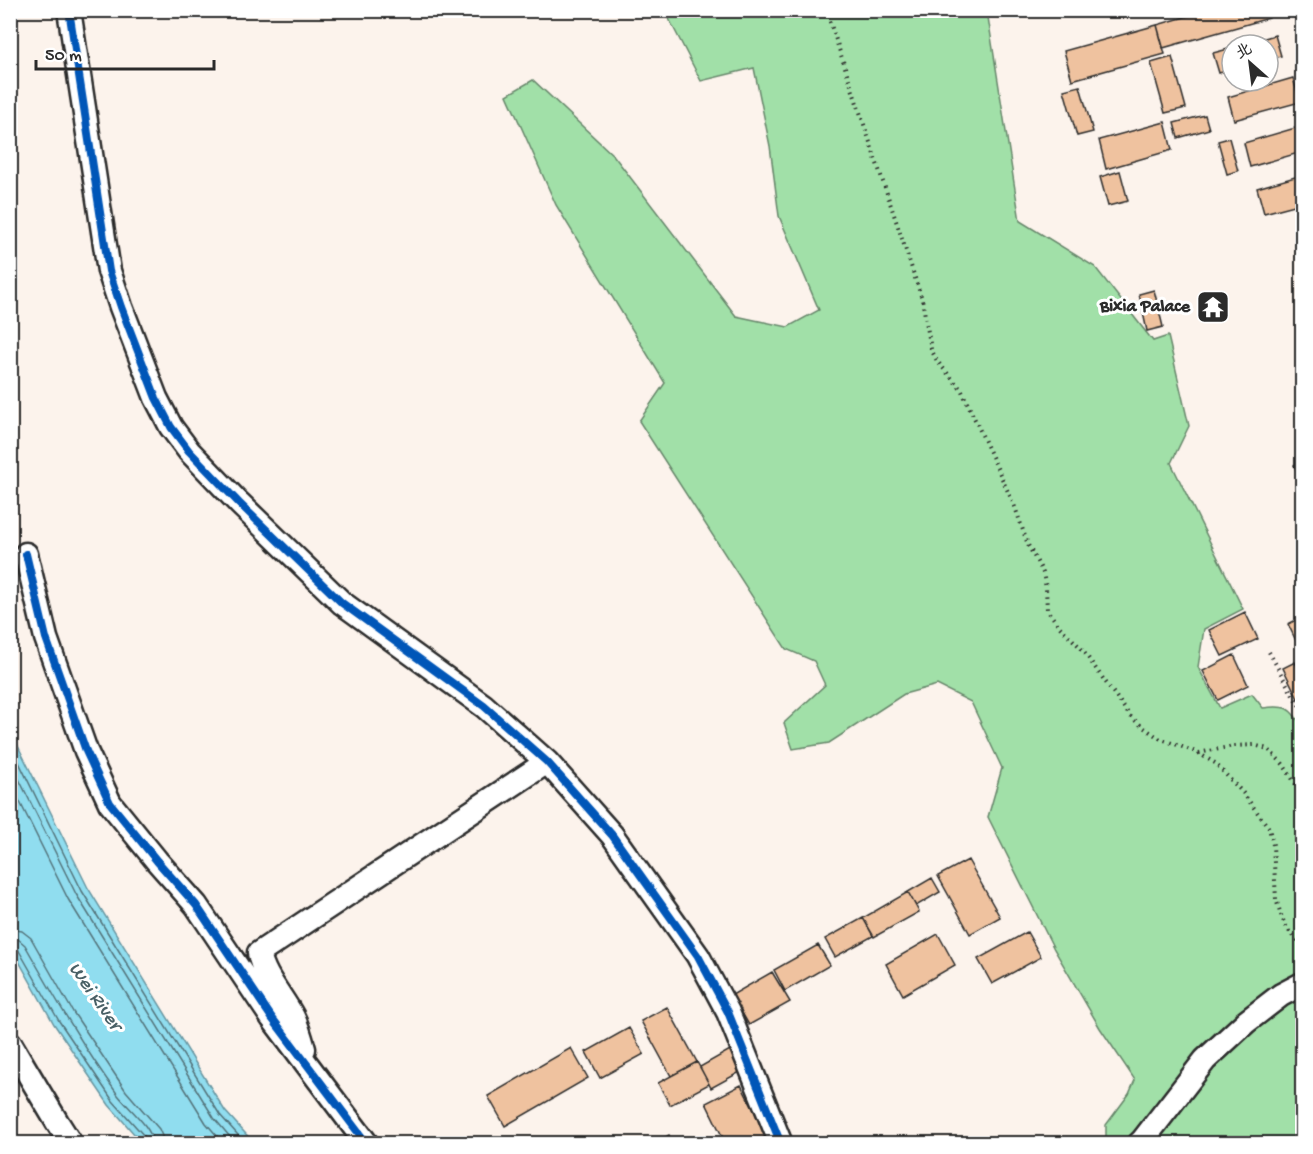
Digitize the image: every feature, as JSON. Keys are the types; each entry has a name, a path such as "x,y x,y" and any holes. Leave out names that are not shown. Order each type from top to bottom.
{"street":[{"path":"69,10 109,271 156,398 171,427 189,451 342,603 484,706 547,762 612,835 698,956 728,1012 781,1143"},
{"path":"26,554 46,638 86,751 110,803 196,905 272,1018 367,1143"},
{"path":"308,1065 300,1033 261,964 260,953 547,762"},
{"path":"1139,1143 1205,1060 1246,1022 1281,995 1302,984"},
{"path":"10,1043 71,1143"}],"path":[{"path":"826,10 922,299 931,349 937,361 961,389 1015,507 1028,545 1043,573 1047,610 1081,648 1130,716 1159,738 1198,753 1215,764 1243,793 1269,828 1273,845 1276,899 1288,930 1302,945"},
{"path":"1269,652 1302,709"},
{"path":"1198,753 1234,746 1254,745 1268,749 1283,764 1302,794"}],"green space":[{"path":"665,11 987,11 1020,221 1095,267 1153,341 1168,336 1189,426 1171,463 1243,609 1204,629 1198,667 1220,708 1252,694 1263,708 1287,709 1302,726 1302,1143 1106,1143 1106,1125 1129,1094 1135,1080 1100,1028 1054,949 988,817 1002,768 971,702 937,685 904,694 829,743 793,749 784,723 825,685 814,661 786,649 639,421 665,383 556,205 507,95 533,80 614,156 736,316 788,327 819,310 779,216 770,146 754,68 701,81"}],"water":[{"name":"Wei River","path":"10,726 88,888 225,1111 254,1143 142,1143 109,1105 54,1024 11,947"}],"building":[{"path":"1209,10 1267,10 1269,18 1163,48 1157,25"},
{"path":"1157,25 1165,54 1072,80 1064,51"},
{"path":"1220,51 1220,73 1219,73 1213,53"},
{"path":"1172,57 1186,108 1165,113 1151,63"},
{"path":"1293,78 1300,102 1234,120 1228,97 1242,93 1280,93 1280,82"},
{"path":"1080,86 1093,132 1077,136 1064,90"},
{"path":"1205,115 1209,129 1178,138 1174,123"},
{"path":"1165,122 1172,150 1106,169 1099,140"},
{"path":"1302,126 1302,152 1250,167 1244,143"},
{"path":"1229,138 1238,171 1227,174 1218,141"},
{"path":"1120,171 1128,201 1108,206 1100,177"},
{"path":"1302,175 1302,203 1264,213 1257,188"},
{"path":"1154,290 1163,327 1147,331 1139,294"},
{"path":"1302,461 1302,482 1294,465"},
{"path":"1245,612 1258,639 1222,656 1209,630"},
{"path":"1302,617 1302,653 1288,624"},
{"path":"1234,655 1248,685 1218,700 1203,671"},
{"path":"1295,662 1302,677 1302,707 1283,668"},
{"path":"968,860 1000,917 970,934 938,876"},
{"path":"932,878 940,892 916,906 908,892"},
{"path":"908,892 919,912 874,937 863,918"},
{"path":"863,918 873,936 835,957 825,939"},
{"path":"1027,932 1041,957 992,984 978,959"},
{"path":"938,934 955,965 903,995 886,964"},
{"path":"818,945 830,965 785,991 774,970"},
{"path":"772,972 790,1002 749,1025 732,995"},
{"path":"667,1007 697,1062 671,1076 641,1021"},
{"path":"629,1028 644,1054 600,1078 586,1052"},
{"path":"571,1048 588,1078 505,1126 488,1096"},
{"path":"730,1050 742,1071 711,1088 700,1067"},
{"path":"697,1062 709,1084 670,1105 658,1083"},
{"path":"741,1085 771,1144 726,1144 706,1103"},
{"path":"669,1135 674,1144 654,1144"}],"cycle path":[{"path":"69,10 109,271 156,398 171,427 189,451 239,503 342,603 484,706 547,762 612,835 698,956 728,1012 781,1144"},
{"path":"26,554 46,638 86,751 110,803 196,905 272,1018 367,1144"}],"place":[{"name":"Bixia Palace","path":"1213,307"}]}
